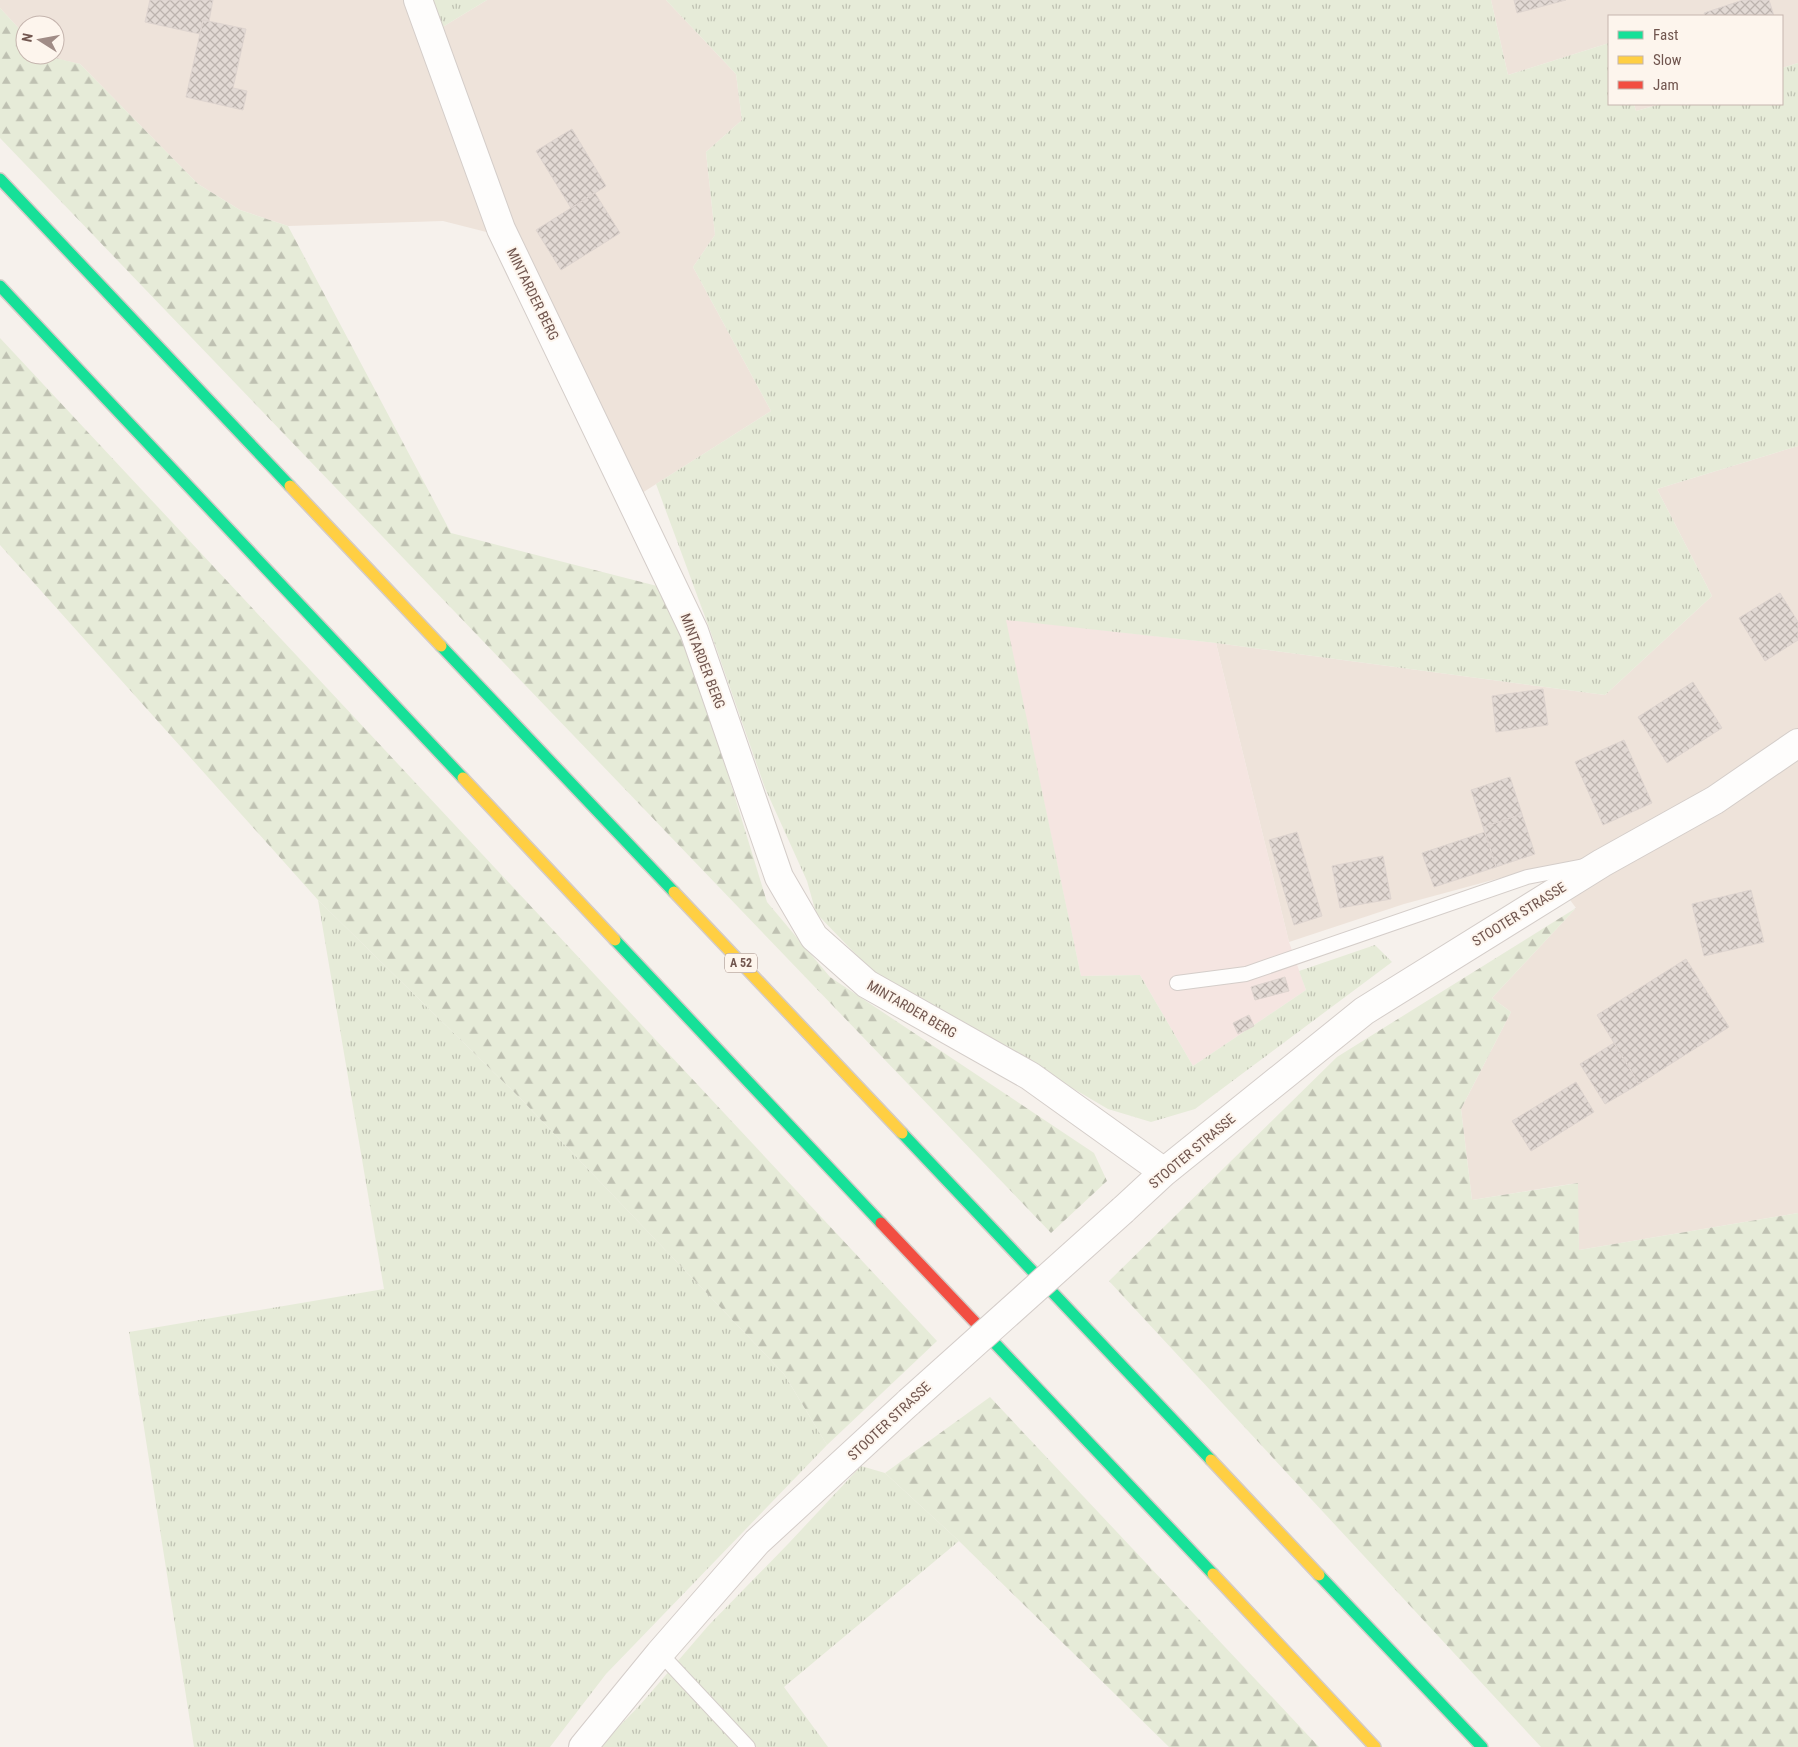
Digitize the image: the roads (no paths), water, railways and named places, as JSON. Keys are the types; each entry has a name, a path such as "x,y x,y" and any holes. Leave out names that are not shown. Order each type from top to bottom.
{"highway":[{"name":"A 52","path":"0,179 1482,1747"},
{"path":"0,286 1375,1747"}],"street":[{"name":"MINTARDER BERG","path":"418,0 501,229 694,631 780,877 814,937 867,984 1030,1076 1164,1172"},
{"name":"STOOTER STRASSE","path":"583,1747 757,1542 1164,1172 1364,1011 1602,863 1715,800 1798,743"}],"lane":[{"path":"1177,983 1246,974 1527,876 1602,863"},
{"path":"660,1654 748,1747"}]}
